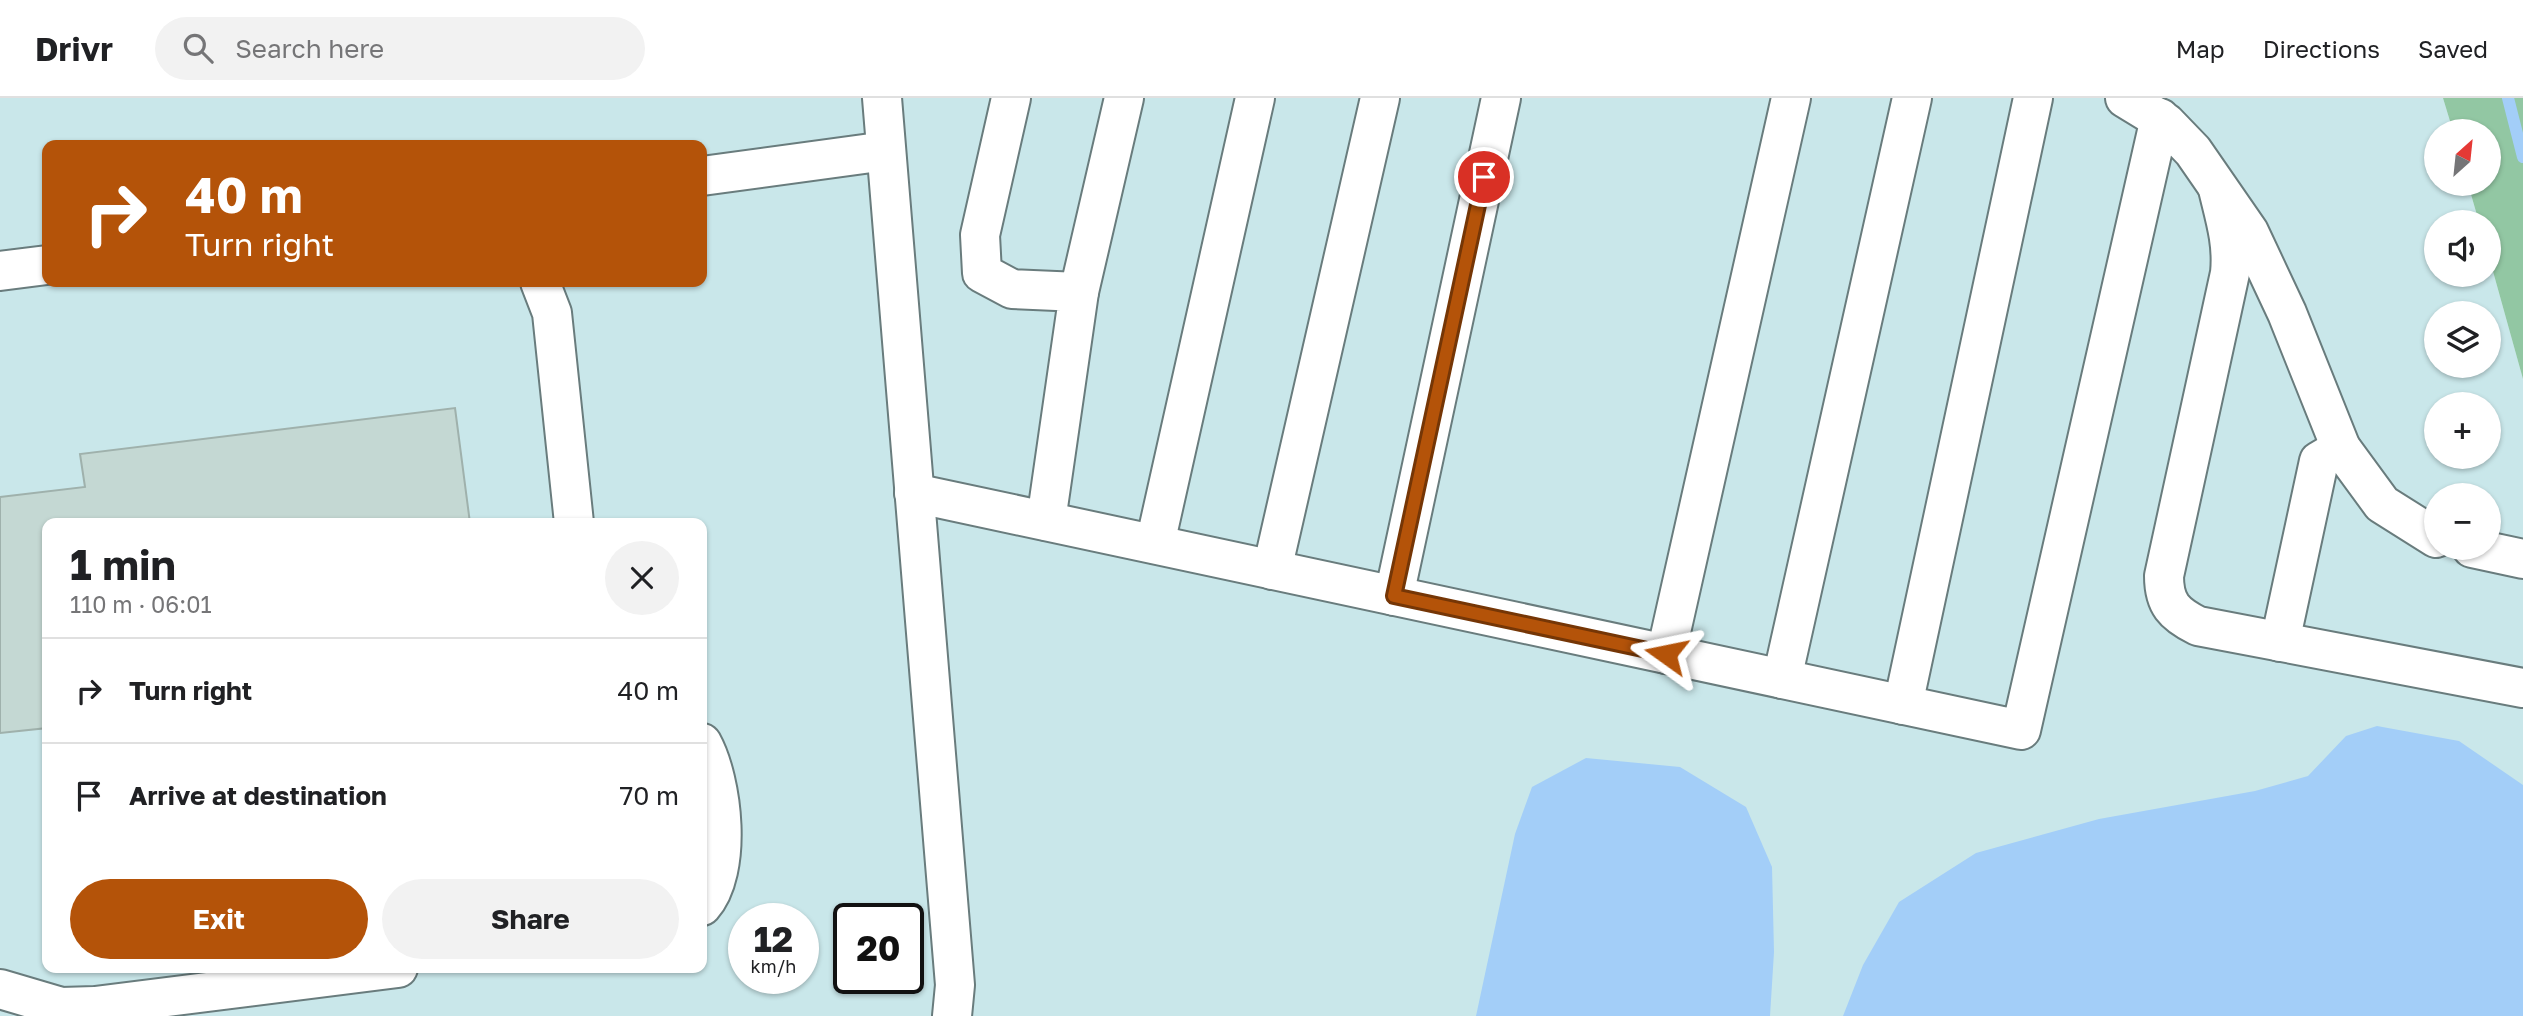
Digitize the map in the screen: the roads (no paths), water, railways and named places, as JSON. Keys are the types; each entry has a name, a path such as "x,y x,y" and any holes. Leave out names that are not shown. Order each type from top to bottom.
{"lane":[{"path":"882,98 955,985 952,1016"},
{"path":"1011,98 980,235 982,273 1012,289 1079,292"},
{"path":"1046,521 1079,292 1124,98"},
{"path":"1155,544 1255,98"},
{"path":"1272,570 1380,98"},
{"path":"1394,596 1501,98"},
{"path":"1666,654 1791,98"},
{"path":"1782,679 1912,98"},
{"path":"1903,705 2033,98"},
{"path":"2126,98 2160,118 2193,151 2249,232 2287,313 2341,449 2382,504 2424,532"},
{"path":"914,493 2021,730 2160,118"},
{"path":"707,175 886,151"},
{"path":"2218,189 2230,234 2230,273 2164,576 2164,592 2172,607 2183,619 2198,626 2523,688"},
{"path":"0,271 42,266"},
{"path":"542,287 552,313 573,518"},
{"path":"2280,642 2319,461 2341,449"},
{"path":"2501,554 2523,559"},
{"path":"707,757 719,790 721,839 718,873 707,900"},
{"path":"0,989 61,1007 95,1006 358,973"}],"water":[{"path":"2377,726 2459,741 2523,785 2523,1016 1843,1016 1863,965 1899,902 1976,853 2099,819 2255,791 2308,776 2346,736"},
{"path":"1586,758 1680,767 1746,807 1772,867 1774,952 1770,1016 1476,1016 1515,834 1532,787"}],"waterway":[{"path":"2508,98 2523,157"}]}
